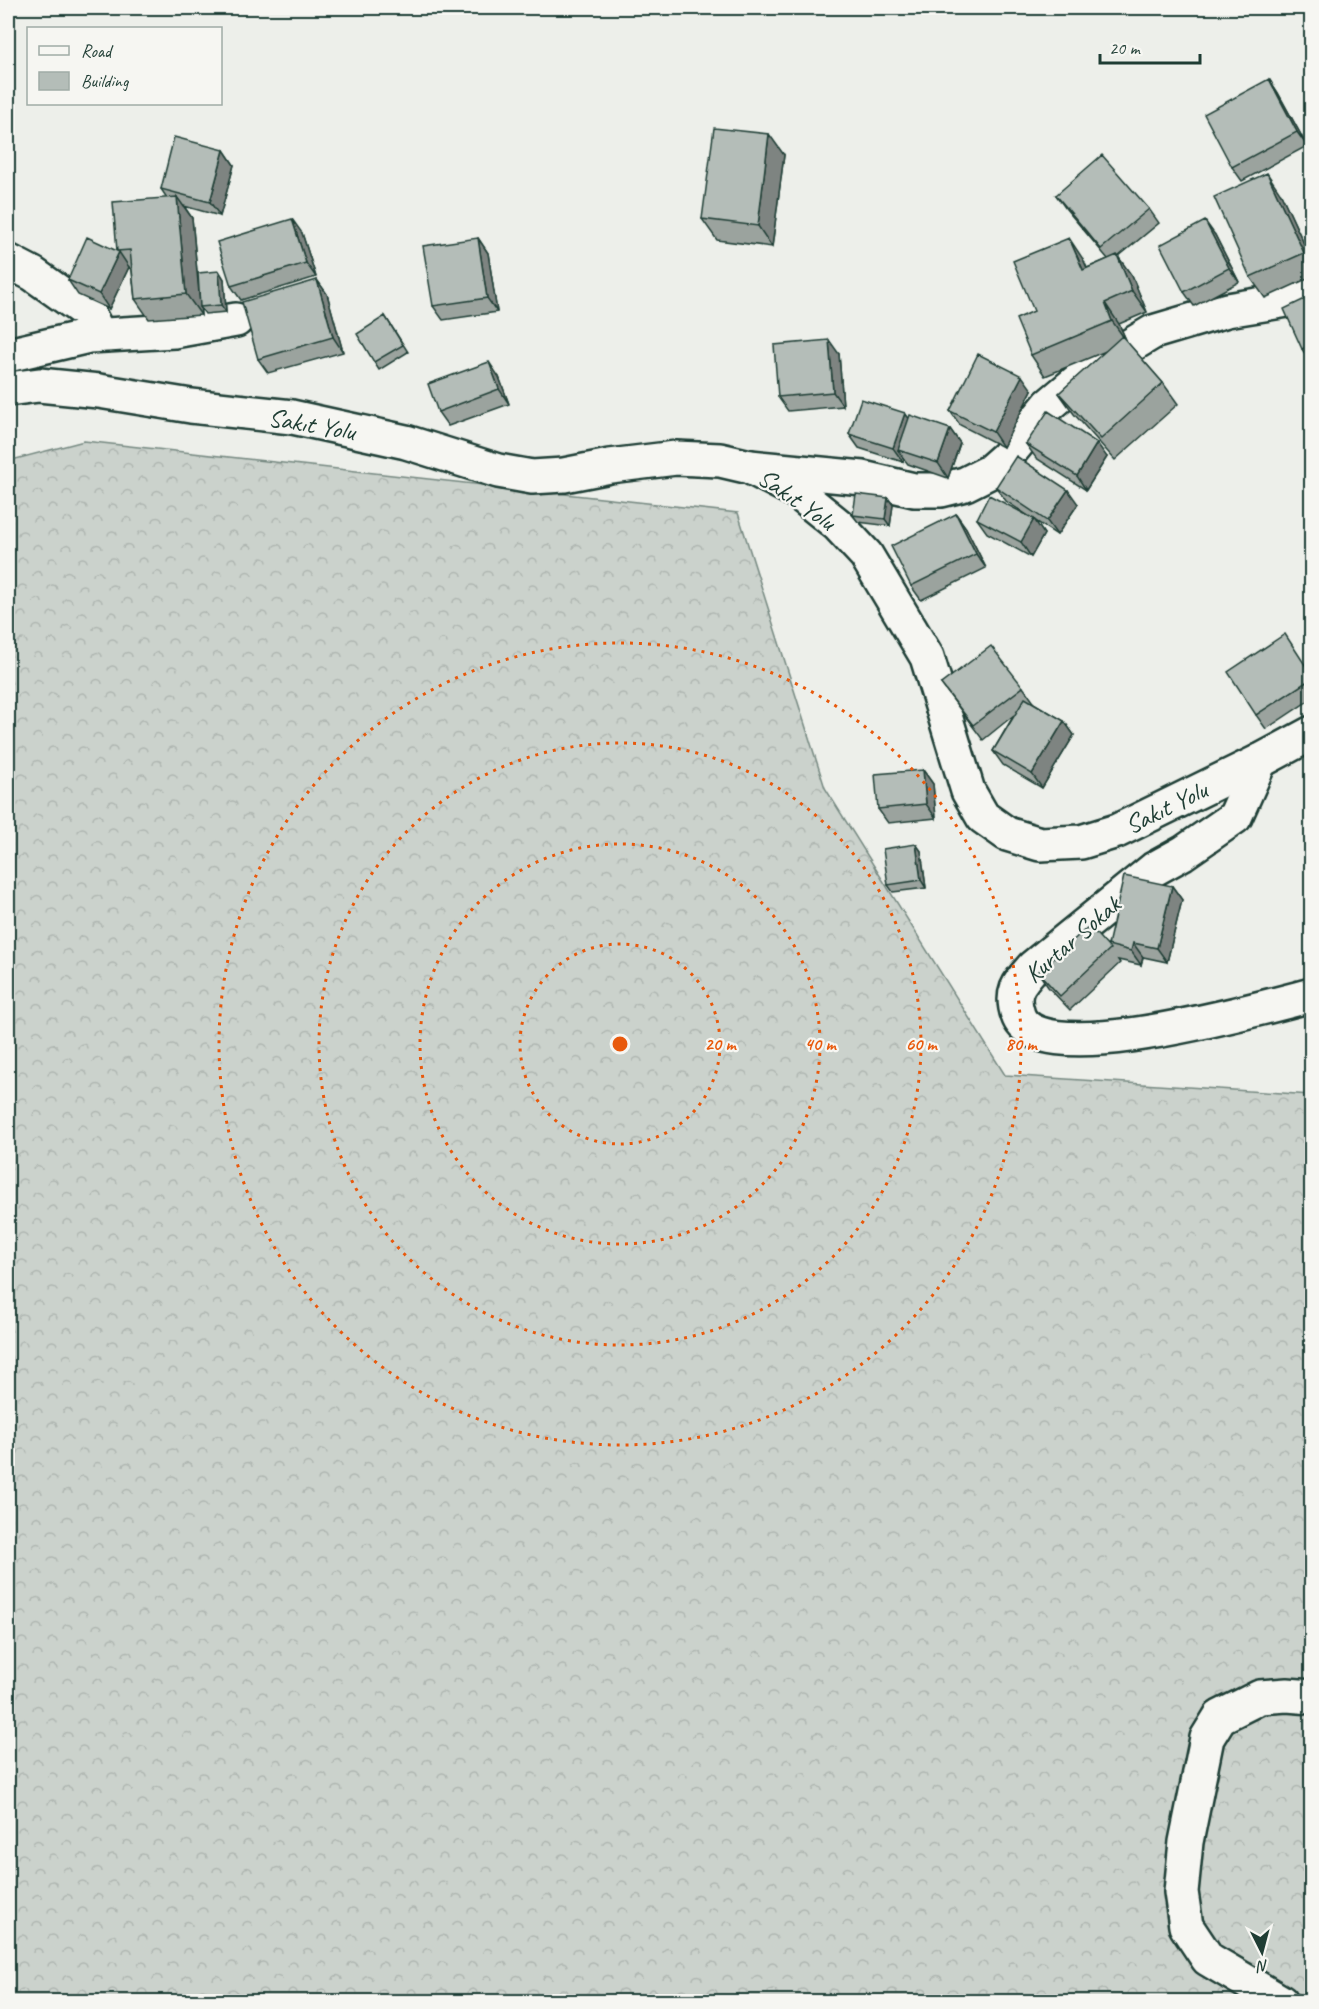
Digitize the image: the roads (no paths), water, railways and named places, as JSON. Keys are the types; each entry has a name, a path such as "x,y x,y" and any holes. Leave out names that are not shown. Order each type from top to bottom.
{"street":[{"path":"8,261 33,274 88,313 99,335"},
{"path":"750,466 863,478 914,490 941,490 964,484 988,472 1006,457 1049,405 1093,368 1153,332 1227,310 1311,296"},
{"path":"8,355 79,338 174,331 236,320"},
{"name":"Sakıt Yolu","path":"8,389 39,385 292,417 406,442 498,471 532,477 564,476 610,466 676,458 720,460 750,466 796,491 838,525 866,555 927,657 968,791 983,817 1007,834 1040,844 1081,842 1117,831 1260,761 1311,733"},
{"name":"Kurtar Sokak","path":"1260,761 1235,816 1183,853 1154,869 1033,967 1018,984 1014,1003 1019,1019 1031,1031 1050,1038 1077,1040 1127,1036 1186,1025 1311,995"},
{"path":"1281,2001 1268,1996 1208,1959 1186,1926 1181,1892 1186,1842 1207,1738 1220,1717 1260,1697 1287,1695 1311,1697"}]}
